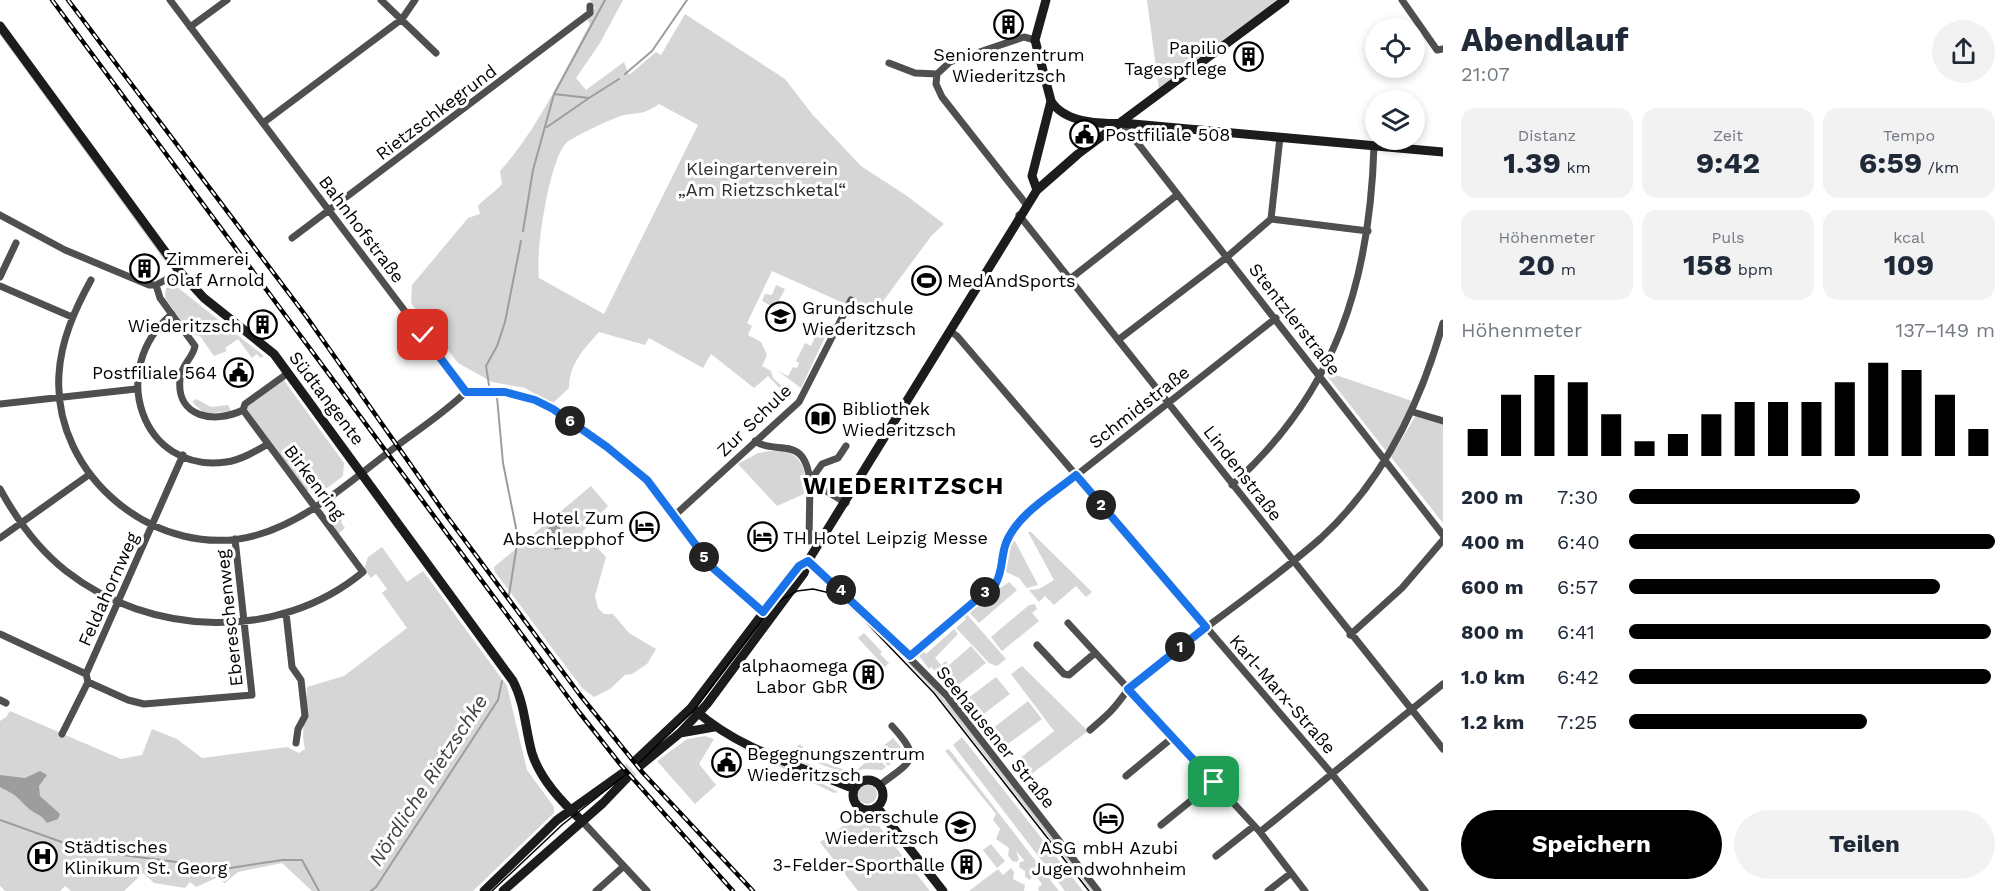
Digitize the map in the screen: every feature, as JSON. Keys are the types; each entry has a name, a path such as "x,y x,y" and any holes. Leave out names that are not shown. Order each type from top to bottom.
{"street":[{"name":"Bahnhofstraße","path":"170,0 466,392"},
{"path":"190,27 226,0"},
{"path":"381,0 436,53"},
{"path":"263,123 402,20 415,0"},
{"path":"1046,0 1035,40 1051,101 1062,113 1102,124 1122,123 1365,145"},
{"path":"695,711 639,763 680,733 799,566 808,561 846,503 1026,204 1037,190 1078,154 1285,0"},
{"path":"1402,0 1437,50 1443,49"},
{"name":"Rietzschkegrund","path":"292,237 590,13 590,6"},
{"name":"Südtangente","path":"0,26 180,272 204,298 266,346 362,472 508,673 522,700 536,762 546,780 581,820"},
{"path":"888,63 915,73 936,74 950,62 1024,36 1035,40"},
{"path":"936,74 936,84 942,97 1026,204"},
{"path":"1037,190 1032,176 1051,101"},
{"name":"Stentzlerstraße","path":"1122,123 1443,535"},
{"path":"1118,340 1227,257 1271,219 1280,137"},
{"path":"1232,485 1262,459 1287,429 1320,376 1352,304 1368,231 1374,150"},
{"path":"1420,150 1443,152"},
{"path":"1070,279 1177,195"},
{"path":"0,215 65,250 142,283 156,285 180,272"},
{"name":"Lindenstraße","path":"1019,216 1350,635 1443,749"},
{"path":"1271,219 1368,231"},
{"path":"0,277 16,243"},
{"path":"91,280 72,317 61,354 60,397 69,437 90,474 117,502 152,526 194,538 235,539 277,528 315,506 466,392 497,391 518,394 553,409 647,480 713,568 766,615"},
{"path":"156,285 160,298 195,346 181,370 179,381 186,403 194,412 216,419 226,418 243,410 245,405 288,373"},
{"path":"0,286 72,317"},
{"name":"Zur Schule","path":"674,516 803,396 851,300"},
{"path":"172,314 155,330 144,347 137,371 136,389 152,429 166,444 183,455 208,461 228,462 268,444"},
{"name":"Schmidstraße","path":"910,656 996,583 1000,576 1006,541 1022,519 1276,318"},
{"path":"1090,730 1110,712 1128,689 1293,560 1322,536 1349,508 1384,459 1413,411 1443,323"},
{"name":"Karl-Marx-Straße","path":"950,330 1332,774 1425,891"},
{"path":"0,404 136,389"},
{"name":"Birkenring","path":"243,410 363,572 334,593 286,613"},
{"path":"1413,411 1443,421"},
{"path":"755,441 791,448 804,462 810,481 809,541"},
{"path":"810,481 822,464 838,458 846,446"},
{"name":"Feldahornweg","path":"63,734 117,603 183,455"},
{"path":"0,538 90,474"},
{"path":"810,481 846,503"},
{"path":"0,489 21,523 65,571 117,603 152,614 195,622 244,621 286,613 292,667 301,680 304,716 298,729 296,743"},
{"name":"Ebereschenweg","path":"87,678 128,700 144,704 252,694 235,539"},
{"path":"1350,635 1402,588 1443,540"},
{"name":"Seehausener Straße","path":"808,561 910,656 947,696 1098,891"},
{"path":"1068,623 1260,832 1305,891"},
{"path":"0,634 87,678"},
{"path":"1037,645 1064,674 1069,675 1095,653"},
{"path":"1260,832 1443,684"},
{"path":"695,711 714,727 745,744 854,789"},
{"path":"880,785 908,763 911,756 909,744 892,726"},
{"path":"680,733 714,727"},
{"path":"1126,776 1173,738"},
{"path":"484,891 515,859 571,810 625,775 603,803 503,891"},
{"path":"866,779 880,785 883,796 877,807 867,810 858,806 852,796 854,789 866,779"},
{"path":"1161,825 1214,782"},
{"path":"877,807 943,891"},
{"path":"581,820 647,891"},
{"path":"1216,856 1254,826"},
{"path":"596,891 624,866"},
{"path":"1268,891 1291,873"}],"green space":[{"name":"Kleingartenverein „Am Rietzschketal“","path":"590,0 623,0 600,43 576,78 586,90 624,62 629,75 656,52 661,55 685,14 785,79 812,114 861,166 944,224 932,235 878,308 841,302 772,271 747,323 752,326 748,335 761,342 767,355 762,366 771,371 773,378 792,395 790,399 768,376 754,388 711,354 703,368 649,338 645,345 599,332 575,364 569,388 552,404 525,388 492,382 458,363 411,303 412,285 468,218 480,214 478,206 502,184 500,171 514,155 549,100 590,24 587,20 595,8","holes":["659,104 698,125 604,314 539,278 541,229 549,187 554,168 566,143 613,119 646,112"]},
{"path":"1147,0 1278,0 1159,90"},
{"path":"0,32 171,265 169,267 0,35"},
{"path":"776,285 785,289 775,308 762,301 765,294 772,295"},
{"path":"176,286 264,356 260,358 257,354 252,358 238,339 225,348 227,351 214,356 200,336 191,334 165,298 166,288"},
{"path":"819,327 827,333 801,388 778,371 788,376 793,367 797,368 799,363 796,361 805,343 811,346"},
{"path":"1330,373 1415,402 1386,451 1328,377"},
{"path":"283,379 344,463 343,476 318,495 307,491 246,408"},
{"path":"196,399 211,407 228,405 231,411 205,414 192,402"},
{"path":"1416,415 1443,424 1443,523 1391,457"},
{"path":"777,450 798,459 804,471 805,486 804,494 777,506 738,464 758,453"},
{"path":"591,486 608,506 582,532 606,557 595,596 598,608 604,614 613,614 629,633 656,649 647,664 632,674 625,675 610,689 594,697 582,688 495,572 494,567"},
{"path":"329,506 337,507 344,515 341,522 345,528 338,534 327,519"},
{"path":"1028,532 1031,532 1092,592 1086,597 1076,586 1054,605 1045,596 1039,602 1029,590 1039,589 1054,580"},
{"path":"1015,541 1038,585 1027,588 1019,578 1004,571 1006,546"},
{"path":"382,547 407,582 423,571 507,686 527,770 554,807 554,813 473,891 312,891 282,863 238,872 225,883 216,878 196,887 190,882 185,888 154,883 143,873 124,891 71,891 65,886 60,891 5,891 0,886 0,721 10,711 121,759 142,755 152,729 177,739 202,758 287,747 299,753 305,749 303,727 307,687 344,676 407,628 382,593 387,589 376,574 371,578 364,569 368,557"},
{"path":"1009,582 1017,590 979,623 967,610"},
{"path":"1035,604 1037,609 1032,613 1039,621 1002,651 991,637 1029,605"},
{"path":"965,612 1006,659 997,666 989,663 956,628 966,619 963,614"},
{"path":"954,629 958,634 935,658 941,665 946,661 947,663 937,673 931,667 929,669 917,653 921,649 926,654"},
{"path":"864,633 889,663 885,667 858,638"},
{"path":"971,646 986,663 953,689 956,682 947,672 942,675 940,673"},
{"path":"908,659 953,709 1095,891 1091,891 935,692 906,661"},
{"path":"1022,666 1088,731 1029,776 1019,764 1015,766 1013,764 1054,731 1011,674"},
{"path":"996,677 1010,694 977,719 975,716 979,713 971,703 963,709 959,705"},
{"path":"1028,701 1042,719 1001,749 1005,744 995,731 991,735 988,732"},
{"path":"705,736 714,739 699,764 716,785 695,804 657,761 687,739"},
{"path":"962,737 1083,891 1065,891 953,745"},
{"path":"741,738 843,777 843,779"},
{"path":"893,738 900,746 902,754 888,766 876,752"},
{"path":"800,744 814,759 848,771 853,767 857,770 875,754 886,767 882,770 864,769 847,774 790,753"},
{"path":"736,746 797,770 838,792 834,793"},
{"path":"949,749 1059,891 1039,891 1038,888 1042,884 1034,873 1030,880 1025,877 1025,871 1019,867 1020,862 1025,861 1016,851 1019,859 1017,862 1012,861 1008,855 1009,848 996,839 1000,829 993,820 996,814 945,751"},
{"path":"867,784 874,787 877,794 874,801 867,804 860,801 857,794 860,787"},
{"path":"853,819 875,821 930,891 858,891 820,842"},
{"path":"991,844 1005,861 997,868 983,850"},
{"path":"1011,868 1014,872 1013,879 1025,885 1024,891 969,891 998,869 1003,875"}],"shaded area":[{"path":"553,523 558,525 564,537 561,549 555,550 547,540 546,531"},
{"path":"40,771 47,775 39,786 40,796 60,814 58,819 47,823 16,796 0,787 0,775 25,778"}],"waterway":[{"name":"Nördliche Rietzschke","path":"523,231 533,170 554,94 605,0"},
{"name":"Nördliche Rietzschke","path":"625,74 652,51 687,0"},
{"name":"Nördliche Rietzschke","path":"554,94 589,98 619,79"},
{"name":"Nördliche Rietzschke","path":"547,127 589,98"},
{"name":"Nördliche Rietzschke","path":"489,385 486,366 497,346 505,322 521,241"},
{"name":"Nördliche Rietzschke","path":"497,397 503,463 518,538 509,595"},
{"name":"Nördliche Rietzschke","path":"371,891 376,887 498,700 502,681"},
{"name":"Nördliche Rietzschke","path":"0,820 84,850 224,869 282,860 302,860 319,891"}],"tunnel":[{"path":"623,773 636,760"},
{"path":"627,778 641,765"}],"tram line":[{"path":"639,763 694,710 774,604 797,591 813,589 830,593 840,598 863,619 934,693 1089,891"},
{"path":"492,891 562,825 625,775"}],"railway":[{"path":"52,0 579,712 620,764 733,891"},
{"path":"68,0 306,316 446,515 580,695 643,773 753,891"}],"place":[{"name":"Seniorenzentrum Wiederitzsch","path":"1009,25"},
{"name":"Papilio Tagespflege","path":"1248,57"},
{"name":"Postfiliale 508","path":"1084,134"},
{"name":"Zimmerei Olaf Arnold","path":"145,268"},
{"name":"MedAndSports","path":"926,280"},
{"name":"Grundschule Wiederitzsch","path":"781,317"},
{"name":"Wiederitzsch","path":"263,325"},
{"name":"Postfiliale 564","path":"238,372"},
{"name":"Bibliothek Wiederitzsch","path":"821,418"},
{"name":"Hotel Zum Abschlepphof","path":"645,527"},
{"name":"TH Hotel Leipzig Messe","path":"762,537"},
{"name":"alphaomega Labor GbR","path":"869,675"},
{"name":"Begegnungszentrum Wiederitzsch","path":"726,763"},
{"name":"ASG mbH Azubi Jugendwohnheim","path":"1109,818"},
{"name":"Oberschule Wiederitzsch","path":"960,826"},
{"name":"Städtisches Klinikum St. Georg","path":"43,856"},
{"name":"3-Felder-Sporthalle","path":"966,864"}],"district":[{"name":"WIEDERITZSCH","path":"904,486"}],"route":[{"path":"423,335 466,392 505,392 535,400 587,432 633,467 657,491 713,568 763,612 799,566 808,561 910,656 996,583 1000,576 1006,541 1017,525 1076,475 1206,627 1128,689 1214,782"}]}
